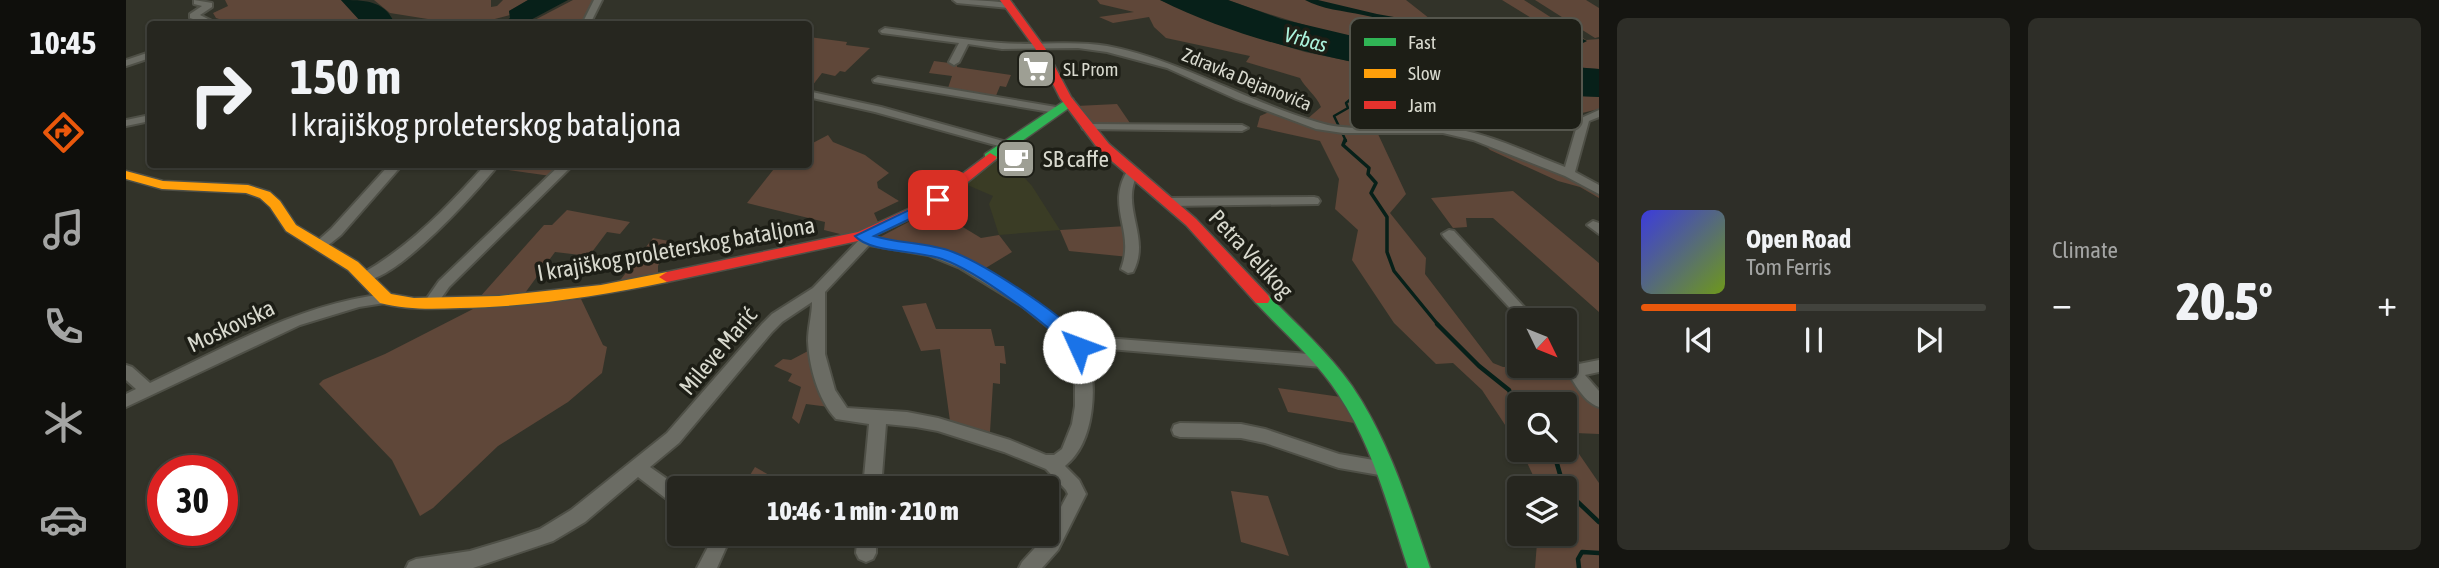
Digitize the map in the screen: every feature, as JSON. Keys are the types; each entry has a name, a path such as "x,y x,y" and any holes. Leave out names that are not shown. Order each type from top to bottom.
{"street":[{"path":"586,21 597,8 597,0"},
{"path":"957,0 1007,3"},
{"path":"197,2 209,5 193,16 206,21"},
{"name":"Petra Velikog","path":"1007,3 1040,48 1062,106 1087,127 1104,147 1170,202 1322,362 1353,402 1385,469 1419,568"},
{"name":"Zdravka Dejanovića","path":"885,31 964,42 1040,48 1089,46 1149,59 1276,112 1338,129 1350,129"},
{"path":"954,62 964,42"},
{"path":"126,63 147,56"},
{"path":"878,80 1062,106"},
{"path":"812,96 877,109 1006,145"},
{"name":"I krajiškog proleterskog bataljona","path":"386,299 430,304 525,299 601,290 864,238 938,200 1006,145 1062,106"},
{"path":"1582,126 1587,116 1599,113"},
{"path":"126,123 147,119"},
{"path":"1087,127 1242,128"},
{"name":"Zdravka Dejanovića","path":"1424,130 1454,132 1499,145 1569,173 1599,190"},
{"path":"1569,173 1581,130"},
{"path":"321,244 336,232 393,168"},
{"path":"359,302 369,294 370,282 411,251 489,168"},
{"path":"430,304 444,284 564,168"},
{"path":"1128,269 1133,258 1131,224 1122,200 1127,177 1133,171"},
{"path":"126,175 162,185 248,189 265,195 275,204 291,228 321,244 370,282 386,299"},
{"path":"1170,202 1314,201"},
{"path":"1450,234 1518,308"},
{"path":"864,238 947,255 978,271 1076,341 1322,362"},
{"name":"Mileve Marić","path":"416,568 468,564 546,535 578,516 639,468 690,421 767,328 777,318 818,291 864,238"},
{"path":"818,291 821,306 815,339 831,404 842,414 914,420 951,428 1050,463 1073,485 1076,494 1051,544 1029,568"},
{"name":"Moskovska","path":"126,401 295,321 359,302 386,299"},
{"path":"1050,463 1059,461 1072,451 1083,420 1081,354 1076,341"},
{"path":"1577,365 1599,366"},
{"path":"126,371 148,390"},
{"path":"1577,377 1599,401"},
{"path":"873,476 878,419"},
{"path":"1180,430 1241,431 1286,442 1339,461 1385,469"},
{"path":"639,468 667,489"},
{"path":"707,568 718,546"}],"shaded area":[{"path":"225,0 341,0 360,21 225,21 216,18 213,13 228,6"},
{"path":"374,0 491,0 491,7 497,6 503,0 528,0 509,11 510,15 487,21 440,21 390,13"},
{"path":"573,0 593,0 583,21 533,21"},
{"path":"1097,0 1160,0 1246,34 1305,52 1350,61 1350,127 1306,120 1321,107 1300,78 1246,62 1250,56 1166,38 1154,27 1149,17 1113,23 1099,17 1134,12 1100,4"},
{"path":"1228,0 1406,0 1429,18 1350,18 1350,37"},
{"path":"1502,0 1524,0 1552,18 1531,18"},
{"path":"1535,0 1586,0 1599,8 1599,37 1595,38 1582,30 1582,18 1563,18"},
{"path":"812,37 870,48 845,72 840,71 835,76 822,73 812,86"},
{"path":"1582,37 1586,40 1599,39 1599,69 1582,68"},
{"path":"934,61 1011,75 1006,87 1000,86 995,98 948,88 952,76 929,73"},
{"path":"1582,96 1599,97 1599,109 1582,113"},
{"path":"1117,104 1132,126 1092,125 1076,106"},
{"path":"1269,112 1322,129 1378,134 1406,194 1390,213 1426,258 1425,274 1493,363 1507,367 1507,378 1572,378 1586,398 1599,409 1599,434 1577,433 1577,392 1507,392 1507,428 1482,390 1453,363 1436,364 1394,323 1352,260 1358,230 1335,209 1339,179 1320,141 1257,127 1260,116"},
{"path":"828,135 833,142 865,155 889,173 877,182 878,188 899,201 874,213 878,222 848,236 824,230 825,222 747,203 775,168 812,168 812,143"},
{"path":"1481,141 1564,173 1599,193 1599,198 1580,187 1558,181 1490,150"},
{"path":"1002,153 1032,186 1060,230 999,235 989,204 993,196 965,184"},
{"path":"494,168 560,168 551,176"},
{"path":"1513,191 1599,263 1599,312 1493,218 1466,218 1467,227 1453,228 1431,198"},
{"path":"933,209 981,238 999,235 1012,252 984,269 961,256 880,237"},
{"path":"567,210 630,222 620,234 607,232 589,256 555,252 525,293 479,298 544,225 552,225"},
{"path":"1127,226 1129,257 1069,251 1060,230"},
{"path":"653,238 669,241 658,266 658,273 618,283"},
{"path":"581,299 603,345 607,347 602,373 568,402 498,446 433,508 420,516 392,460 319,384 473,309"},
{"path":"926,303 936,329 991,329 995,346 1004,346 1006,364 1000,363 1000,384 993,383 990,432 950,421 940,349 921,351 902,306"},
{"path":"808,351 829,407 806,404 799,424 792,418 801,387 788,381 792,374 774,366 783,359 791,360"},
{"path":"1278,388 1341,397 1354,423 1288,412"},
{"path":"1577,451 1599,483 1599,568 1535,568 1537,546 1577,546 1577,476 1533,476 1527,462 1577,462"},
{"path":"755,467 771,476 749,476"},
{"path":"1231,491 1268,496 1289,556 1241,542"}],"water":[{"path":"341,0 365,1 379,5 393,21 360,21"},
{"path":"528,0 568,0 529,21 506,21 510,18 509,11"},
{"name":"Vrbas","path":"1160,0 1228,0 1281,19 1350,35 1350,62 1232,30"},
{"path":"1582,68 1599,69 1599,97 1582,96"}],"waterway":[{"path":"1309,0 1388,18"},
{"path":"1346,141 1334,116 1348,108 1346,103 1350,100"},
{"path":"1345,140 1343,145 1369,168 1368,174 1376,183 1371,193 1387,217 1387,252 1394,271 1439,326"},
{"path":"1439,326 1510,392"},
{"path":"1556,462 1561,476"},
{"path":"1577,501 1599,522"},
{"path":"1579,568 1578,559 1582,552 1599,553"}],"traffic: fast":[{"path":"990,157 1069,102"},
{"path":"1262,299 1323,362 1354,404 1382,464 1419,568"}],"traffic: slow":[{"path":"126,175 162,185 248,189 265,195 275,204 291,228 353,266 386,299 414,304 499,302 601,290 667,277"}],"traffic: jam":[{"path":"1005,0 1040,48 1066,98 1104,147 1191,222 1262,299"},
{"path":"667,277 862,236 933,203 990,157"}],"place":[{"name":"SL Prom","path":"1036,69"},
{"name":"SB caffe","path":"1016,159"}],"route":[{"path":"938,200 862,236 873,242 910,246 947,255 978,271 1061,328 1079,347"}]}
